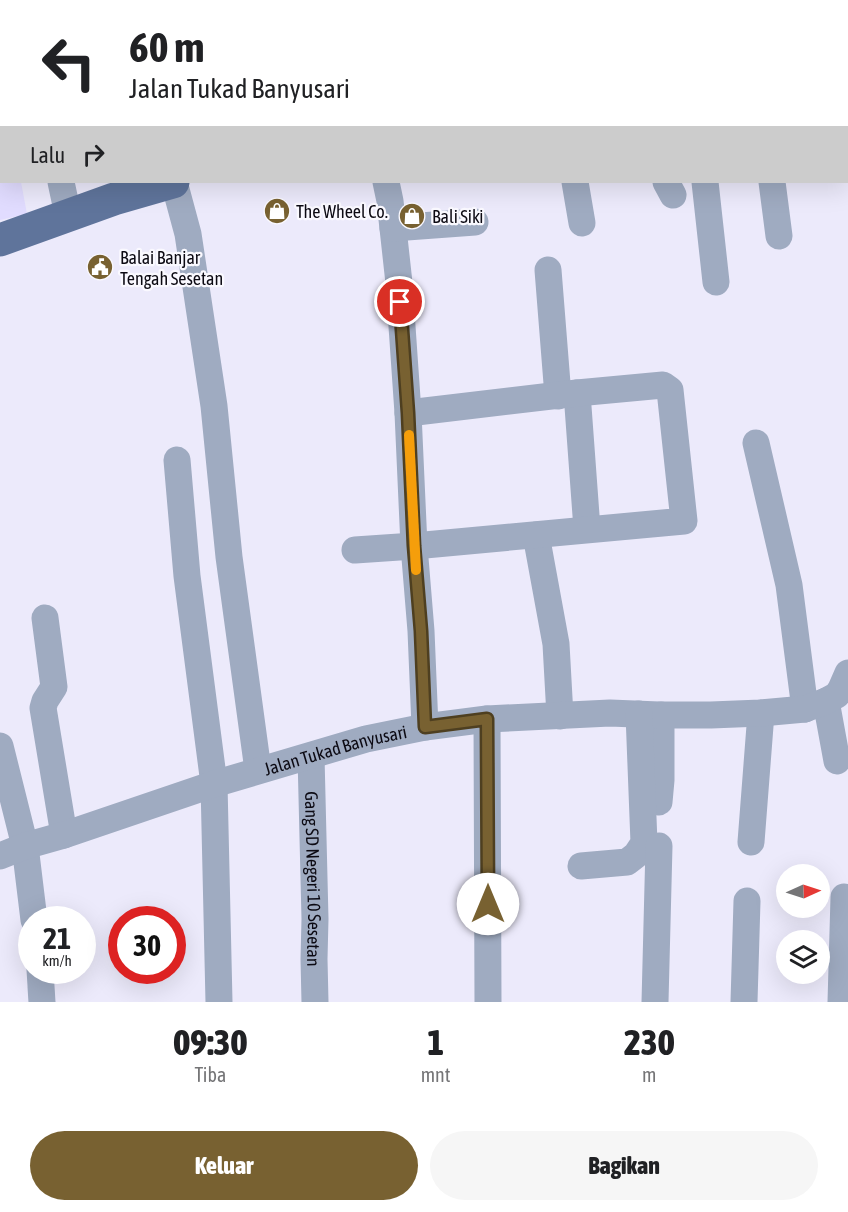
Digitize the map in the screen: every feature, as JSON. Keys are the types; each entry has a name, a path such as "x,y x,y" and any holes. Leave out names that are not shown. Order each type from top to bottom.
{"main road":[{"path":"0,240 68,215 112,190 166,183"}],"street":[{"path":"61,183 68,215"},
{"path":"174,183 188,234 214,406 229,557 258,770"},
{"path":"386,183 399,283 425,727"},
{"path":"575,183 582,223"},
{"path":"705,183 716,282"},
{"path":"772,183 779,236"},
{"path":"393,228 475,222"},
{"path":"548,270 586,530"},
{"path":"355,550 684,520 670,390 663,385 408,413"},
{"path":"756,442 816,705 837,761"},
{"path":"177,460 187,576 214,784 219,1002"},
{"path":"536,535 556,644 560,716"},
{"path":"45,618 54,687 43,708 64,835"},
{"path":"816,705 837,694 848,672"},
{"name":"Jalan Tukad Banyusari","path":"0,856 258,770 366,739 425,727 487,719 610,713 650,715 761,713 816,705"},
{"path":"751,842 761,713"},
{"path":"650,715 661,780 659,802"},
{"path":"581,866 627,862 636,855 644,843 650,715"},
{"path":"487,719 488,1002"},
{"path":"0,746 25,846 32,906"},
{"name":"Gang SD Negeri 10 Sesetan","path":"312,756 315,1002"},
{"path":"656,1002 659,846"},
{"path":"841,1002 844,897"},
{"path":"744,1002 747,901"},
{"path":"41,984 42,1002"}],"shaded area":[{"path":"0,183 21,183 27,214 0,220"}],"slow traffic":[{"path":"409,435 416,570"}],"place":[{"name":"The Wheel Co.","path":"277,211"},
{"name":"Bali Siki","path":"412,216"},
{"name":"Balai Banjar Tengah Sesetan","path":"100,267"}],"route":[{"path":"400,302 425,727 487,719 488,904"}]}
